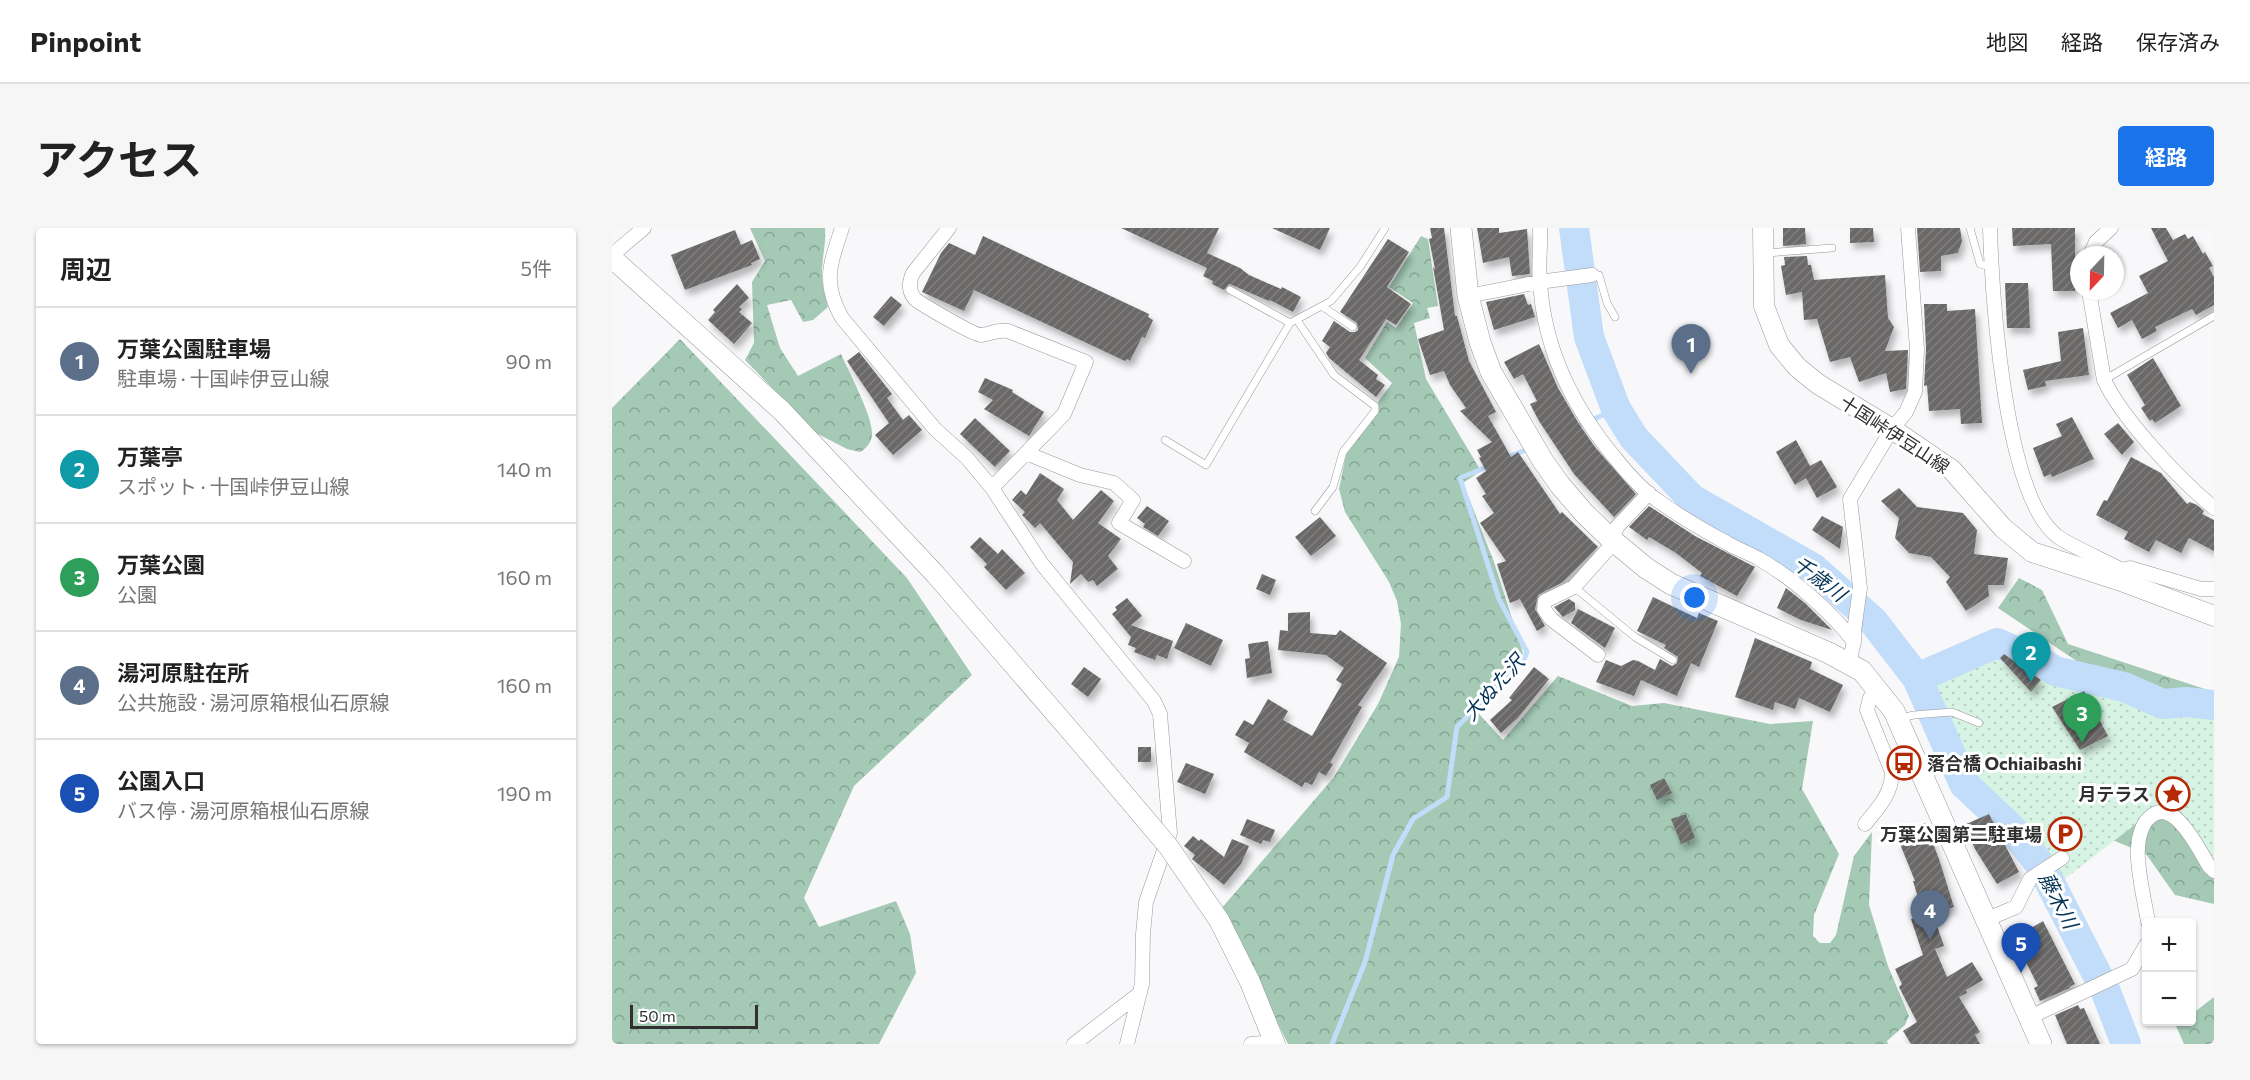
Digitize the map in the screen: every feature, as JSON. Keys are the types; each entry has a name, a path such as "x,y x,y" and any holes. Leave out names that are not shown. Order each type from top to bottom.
{"main road":[{"path":"1461,228 1468,296 1480,342 1491,372 1543,461 1572,499 1611,539 1646,568 1671,584 1849,663 1862,672 1906,717 1985,920 2041,1044"}],"street":[{"path":"644,228 612,256 782,411 936,575 1168,846 1219,920 1250,982 1274,1043 1251,1044"},
{"path":"833,228 837,245"},
{"path":"842,228 829,268 829,286 842,318 935,429 967,458 993,488 1042,564 1154,701 1160,714 1170,833 1146,902 1142,984 1126,1044"},
{"path":"949,228 913,273 910,289 915,299 970,332 981,335 998,329 1008,331 1086,362 1064,414 993,488"},
{"path":"1540,228 1546,325 1555,358 1568,387 1596,435 1635,482 1649,494 1728,544 1760,559 1798,587 1854,637"},
{"name":"十国峠伊豆山線","path":"1763,228 1764,306 1779,345 1797,367 1818,384 1892,429 1952,470 2003,528 2032,552 2122,575 2214,616"},
{"path":"1849,663 1860,588 1850,499 1892,429 1906,412 1915,392 1917,349 1908,228"},
{"path":"1990,228 1991,267 2008,423 2029,491 2043,520 2057,536 2122,575 2130,568 2201,589 2214,589"},
{"path":"2094,246 2111,228"},
{"path":"1468,296 1543,281 1592,275"},
{"path":"2091,300 2104,380 2110,393 2154,448 2214,508"},
{"path":"1026,453 1080,476 1114,483 1133,500 1119,523 1185,561"},
{"path":"1598,655 1551,619 1544,609 1545,601 1574,587 1608,549 1617,527 1649,494"},
{"path":"1865,824 1885,800 1892,780 1892,772 1867,710 1870,698 1878,689"},
{"path":"2147,918 2138,849 2146,820 2154,813 2162,812 2173,815 2182,823 2214,871"},
{"path":"1985,920 2016,907 2030,879 2060,860"},
{"path":"2028,1018 2132,969 2142,952"},
{"path":"1074,1044 1139,994"}],"lane":[{"path":"1165,440 1206,465 1290,323 1323,308 1331,301 1360,267 1385,228"},
{"path":"1970,228 1980,264 1991,267"},
{"path":"1762,253 1832,249"},
{"path":"1592,275 1599,274 1607,303 1615,317"},
{"path":"1230,290 1290,323"},
{"path":"1323,308 1353,327"},
{"path":"2104,380 2214,316"},
{"path":"1297,320 1334,375 1375,406 1375,411 1343,452 1333,487 1315,511"},
{"path":"1574,587 1635,637 1674,660"},
{"path":"1906,717 1952,712 1979,723"}],"green space":[{"path":"750,228 825,228 822,273 828,307 813,320 803,322 791,300 767,305 780,348 798,376 841,354 865,406 871,426 871,440 860,452 847,449 816,433 745,360 754,343 752,282 765,261"},
{"path":"1421,236 1428,239 1438,306 1427,308 1430,318 1414,323 1426,379 1481,471 1463,483 1494,562 1523,653 1518,664 1479,714 1503,740 1558,676 1632,706 1664,703 1770,724 1813,721 1802,789 1839,854 1814,915 1813,936 1820,943 1830,943 1836,935 1854,856 1872,832 1869,905 1888,966 1909,1016 1905,1025 1887,1041 1888,1044 1288,1044 1221,909 1334,777 1378,704 1399,657 1401,624 1397,601 1389,582 1345,512 1339,489 1346,454 1379,410 1378,402 1392,383 1365,358 1387,322 1396,328 1413,303 1389,287"},
{"path":"680,339 907,578 972,675 854,786 804,898 819,927 896,901 910,934 916,973 879,1044 612,1044 612,408"},
{"path":"2019,578 2042,590 2068,644 2214,692 2214,904 2175,895 2146,854 2086,829 2125,738 2075,660 1998,608"},
{"path":"1997,643 2041,662 2055,671 2124,687 2163,704 2186,702 2214,705 2214,868 2185,821 2145,817 2058,884 1970,781 1917,678"},
{"path":"2214,997 2214,1044 2184,1044 2176,1026 2196,1026 2196,1011"}],"building":[{"path":"1121,228 1219,228 1207,253 1240,268 1249,275 1281,289 1282,287 1301,297 1293,312 1229,284 1224,290 1203,276 1207,268"},
{"path":"1272,228 1330,228 1320,250"},
{"path":"1430,228 1444,228 1455,316 1457,316 1469,361 1496,412 1488,416 1511,457 1518,452 1560,514 1562,512 1598,547 1563,582 1538,595 1535,609 1545,626 1537,631 1520,599 1510,603 1497,564 1506,561 1480,523 1494,513 1482,496 1486,494 1476,478 1486,471 1477,450 1492,442 1460,411 1466,408 1450,385 1444,371 1430,375 1418,339 1444,330 1429,239 1432,238"},
{"path":"1477,228 1499,228 1499,233 1527,229 1530,274 1512,276 1509,257 1483,263"},
{"path":"1783,228 1805,228 1806,244 1783,246"},
{"path":"1850,228 1873,228 1874,242 1850,243"},
{"path":"1917,228 1960,228 1962,241 1958,253 1941,256 1941,271 1920,272"},
{"path":"2012,228 2075,228 2075,246 2070,246 2070,291 2053,291 2051,244 2013,246"},
{"path":"2151,228 2166,228 2173,240 2185,234 2188,239 2193,236 2213,266 2209,268 2214,277 2214,305 2196,315 2192,309 2155,327 2157,331 2142,339 2132,320 2118,328 2110,313 2148,293 2139,276 2168,261"},
{"path":"735,230 741,245 752,240 760,259 751,263 752,265 685,290 671,255"},
{"path":"983,236 1149,314 1148,317 1153,320 1145,338 1142,337 1130,361 1127,359 1125,361 974,290 964,311 922,292 941,253 949,243 975,255"},
{"path":"1388,239 1409,252 1387,287 1411,304 1396,325 1386,319 1359,360 1378,375 1376,379 1385,385 1376,397 1329,358 1326,353 1330,347 1322,341 1334,321 1350,332 1358,330 1357,323 1340,312"},
{"path":"1807,256 1814,280 1885,275 1888,318 1894,327 1885,351 1908,350 1906,389 1890,392 1886,373 1859,382 1850,357 1830,362 1817,319 1804,320 1802,292 1786,295 1781,266 1785,265 1784,257"},
{"path":"2005,283 2028,283 2030,328 2007,328"},
{"path":"737,284 749,298 739,307 742,309 739,312 752,323 734,344 708,320 715,312 713,310"},
{"path":"1524,294 1528,305 1531,304 1535,317 1494,330 1486,302"},
{"path":"891,296 902,305 884,326 873,317"},
{"path":"1924,304 1947,304 1947,311 1975,309 1982,423 1961,424 1960,409 1929,411 1927,385 1924,386 1926,349"},
{"path":"2083,328 2089,375 2045,381 2046,386 2028,390 2023,370 2061,361 2058,332"},
{"path":"1539,344 1558,388 1579,424 1595,447 1636,494 1614,517 1574,474 1539,421 1530,404 1537,401 1523,374 1514,379 1504,362"},
{"path":"859,352 892,394 887,398 903,420 909,415 922,430 893,455 875,435 889,423 847,361"},
{"path":"2153,358 2181,406 2155,423 2152,419 2150,421 2141,408 2145,405 2127,375"},
{"path":"985,378 1013,390 1012,392 1044,412 1029,436 984,409 993,400 978,392"},
{"path":"2072,417 2094,459 2052,477 2051,474 2044,477 2033,448 2062,436 2056,424"},
{"path":"975,418 1010,451 995,467 960,434"},
{"path":"2118,423 2134,442 2122,455 2104,434"},
{"path":"1796,440 1810,466 1821,460 1837,487 1817,498 1806,478 1795,485 1776,452"},
{"path":"2131,457 2161,473 2187,504 2190,502 2197,505 2204,511 2202,514 2214,520 2214,551 2189,538 2181,553 2156,540 2149,552 2124,539 2128,532 2096,515 2104,500 2107,501"},
{"path":"1040,473 1064,489 1057,500 1073,520 1101,490 1114,501 1098,523 1121,539 1108,556 1118,569 1097,586 1093,580 1088,582 1081,574 1070,584 1073,562 1040,523 1035,528 1022,515 1025,512 1012,500 1021,490 1026,495"},
{"path":"1899,488 1917,507 1963,513 1977,530 1974,554 2008,558 2004,585 1988,585 1989,596 1966,611 1946,582 1950,577 1931,557 1909,553 1895,538 1899,518 1881,501"},
{"path":"1147,506 1169,521 1158,536 1143,527 1145,524 1137,518"},
{"path":"1649,506 1695,536 1755,567 1737,596 1700,576 1702,573 1676,553 1649,537 1647,540 1629,527"},
{"path":"1822,516 1843,527 1840,549 1812,530"},
{"path":"1320,517 1336,536 1311,556 1295,537"},
{"path":"980,537 998,554 1002,549 1025,573 1006,590 984,567 987,564 970,547"},
{"path":"1262,574 1276,580 1270,595 1256,589"},
{"path":"1786,588 1832,630 1801,620 1777,608"},
{"path":"1653,597 1697,618 1699,613 1718,621 1699,667 1691,663 1677,696 1641,680 1634,696 1596,682 1606,660 1621,666 1633,660 1638,661 1655,670 1660,659 1672,666 1677,663 1678,657 1664,648 1666,645 1637,631"},
{"path":"1127,598 1142,616 1131,625 1173,641 1167,659 1157,655 1155,660 1134,652 1136,648 1128,645 1131,637 1112,614 1117,610 1115,607"},
{"path":"1569,599 1575,603 1575,610 1563,617 1554,607"},
{"path":"1578,609 1615,628 1605,648 1571,623"},
{"path":"1310,612 1310,633 1336,635 1340,630 1387,663 1358,705 1362,707 1330,763 1333,764 1326,776 1319,772 1312,785 1305,782 1302,787 1244,752 1249,743 1235,735 1244,720 1253,725 1268,699 1288,711 1283,720 1312,736 1342,684 1336,680 1344,668 1326,655 1278,650 1280,630 1288,631 1288,613"},
{"path":"1186,623 1223,640 1211,666 1174,648"},
{"path":"1755,638 1812,662 1810,669 1843,685 1830,712 1799,698 1795,709 1775,702 1773,710 1735,697"},
{"path":"1268,641 1272,673 1247,678 1245,659 1250,658 1248,644"},
{"path":"2004,654 2041,680 2031,692 2000,658"},
{"path":"1084,667 1101,679 1088,697 1071,684"},
{"path":"1534,667 1549,679 1518,718 1501,733 1490,720 1512,700 1509,698"},
{"path":"2084,691 2108,736 2080,750 2052,707"},
{"path":"1138,747 1151,747 1151,762 1138,762"},
{"path":"1186,763 1214,774 1205,794 1177,782"},
{"path":"1664,778 1672,793 1657,800 1650,785"},
{"path":"1686,814 1695,838 1681,844 1671,819"},
{"path":"1989,814 2019,872 1997,884 1975,849 1964,825"},
{"path":"1247,819 1275,830 1270,842 1263,840 1261,844 1240,835"},
{"path":"1925,823 1954,907 1924,917 1913,881 1915,881 1898,839 1905,836 1904,831"},
{"path":"1193,836 1199,841 1201,839 1224,857 1232,839 1249,846 1241,864 1224,885 1192,859 1195,855 1184,846"},
{"path":"1920,916 1926,930 1937,926 1944,946 1935,949 1947,977 1972,962 1983,980 1959,997 1980,1032 1975,1035 1980,1044 1911,1044 1903,1031 1917,1022 1899,987 1902,984 1895,969 1923,955 1911,919"},
{"path":"2043,921 2075,984 2040,1001 2034,988 2038,986 2014,938"},
{"path":"2078,1005 2080,1009 2084,1008 2100,1044 2067,1044 2055,1015"}],"waterway":[{"name":"千歳川","path":"1574,228 1589,337 1616,409 1634,438 1692,499 1813,568 1873,621 1917,678 1997,643 2041,662 2055,671 2124,687 2163,704 2186,702 2214,705"},
{"name":"大ぬた沢","path":"1574,428 1616,409"},
{"name":"大ぬた沢","path":"1506,458 1530,448"},
{"name":"大ぬた沢","path":"1332,1044 1365,962 1393,855 1413,819 1447,797 1457,727 1524,659 1527,652 1499,599 1460,478 1489,466"},
{"name":"藤木川","path":"1917,678 1964,784 2011,828 2042,867 2106,992 2126,1044"}],"place":[{"name":"万葉公園駐車場","path":"1691,374"},
{"name":"万葉亭","path":"2031,682"},
{"name":"万葉公園","path":"2082,743"},
{"name":"落合橋 Ochiaibashi","path":"1904,763"},
{"name":"月テラス","path":"2173,794"},
{"name":"万葉公園第二駐車場","path":"2065,834"},
{"name":"湯河原駐在所","path":"1930,940"},
{"name":"公園入口","path":"2021,973"}]}
